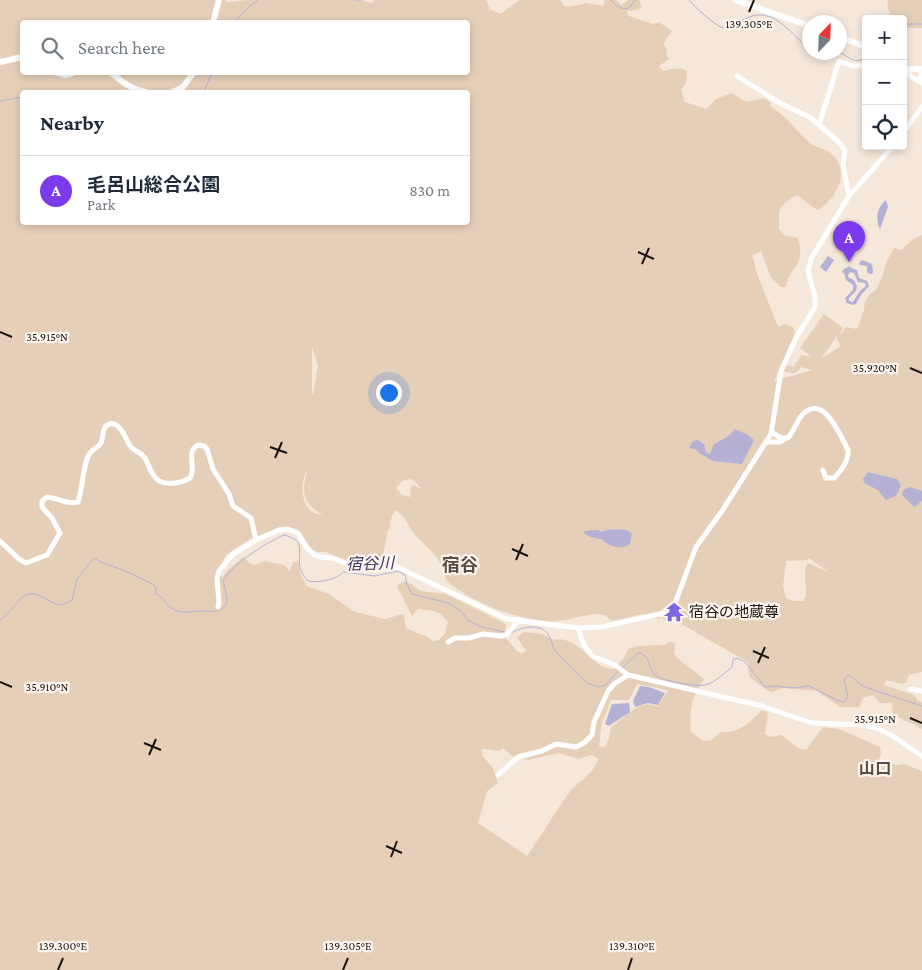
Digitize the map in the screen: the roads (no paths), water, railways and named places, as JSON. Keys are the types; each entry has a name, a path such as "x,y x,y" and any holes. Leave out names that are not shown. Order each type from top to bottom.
{"main road":[{"path":"214,20 220,0"},
{"path":"734,0 802,23"},
{"path":"847,40 862,45"},
{"path":"0,62 20,57"},
{"path":"907,69 922,69"},
{"path":"114,75 124,84 137,90"},
{"path":"177,90 184,87 192,75"}],"street":[{"path":"819,125 839,61 852,66 862,65"},
{"path":"922,69 922,83"},
{"path":"907,71 910,76 922,83"},
{"path":"737,76 780,103 811,118 840,143 845,151 843,165 849,196"},
{"path":"907,128 922,107"},
{"path":"218,607 217,578 219,571 233,554 256,540 279,530 288,529 298,533 307,548 313,554 320,557 332,558 353,566 397,567 507,619 578,628 613,625 668,612 674,606 696,547 726,505 771,432 781,370 796,338 815,307 815,297 808,271 809,263 849,196 889,150"},
{"path":"766,442 780,442 785,439 792,434 804,413 814,409 819,410 827,414 848,450 846,462 834,478 826,478 823,470"},
{"path":"0,541 26,563 47,555 60,533 52,518 42,507 42,501 46,497 69,504 78,502 83,486 88,455 101,443 106,425 113,423 118,426 132,448 143,455 156,480 162,483 182,482 190,478 194,472 192,449 198,445 204,446 213,468 229,494 233,506 251,518 256,540"},
{"path":"771,432 785,439"},
{"path":"448,642 455,638 469,638 483,634 506,635 519,620"},
{"path":"578,628 584,645 592,656 614,664 628,675 762,706 812,723 864,725 877,728 922,756"},
{"path":"498,775 518,757 542,751 556,744 576,747 584,743 592,735 596,717 608,691 614,684 628,675"},
{"path":"910,689 922,691"}],"waterway":[{"path":"236,20 258,0"},
{"path":"355,0 362,0"},
{"path":"611,0 619,7 624,8 629,8 635,0"},
{"path":"689,0 722,28 726,29 756,15 764,15 780,22 802,42"},
{"path":"907,24 922,24"},
{"path":"847,57 855,60 862,60"},
{"path":"205,90 211,75"},
{"path":"0,101 20,97"},
{"name":"宿谷川","path":"0,620 25,595 35,594 60,605 72,600 77,579 94,558 153,584 156,588 156,594 178,611 218,611 227,602 223,581 234,567 250,554 284,535 291,537 298,543 300,547 300,569 308,581 327,580 343,572 375,576 398,571 405,575 412,594 448,603 461,611 469,621 482,627 505,632"},
{"name":"宿谷川","path":"511,633 530,627 540,628 545,631 556,652 587,683 599,687 606,685 619,670"},
{"name":"宿谷川","path":"622,668 638,653 645,656 651,670 658,677 679,683 703,685 713,682 732,667 733,660 737,658 745,662 765,687 792,688 809,686 844,702 848,697 844,680 847,676 850,676 863,686 922,706"}],"place":[{"name":"毛呂山総合公園","path":"849,262"},
{"name":"宿谷の地蔵尊","path":"674,612"}],"district":[{"name":"宿谷","path":"460,565"},
{"name":"山口","path":"875,768"}]}
